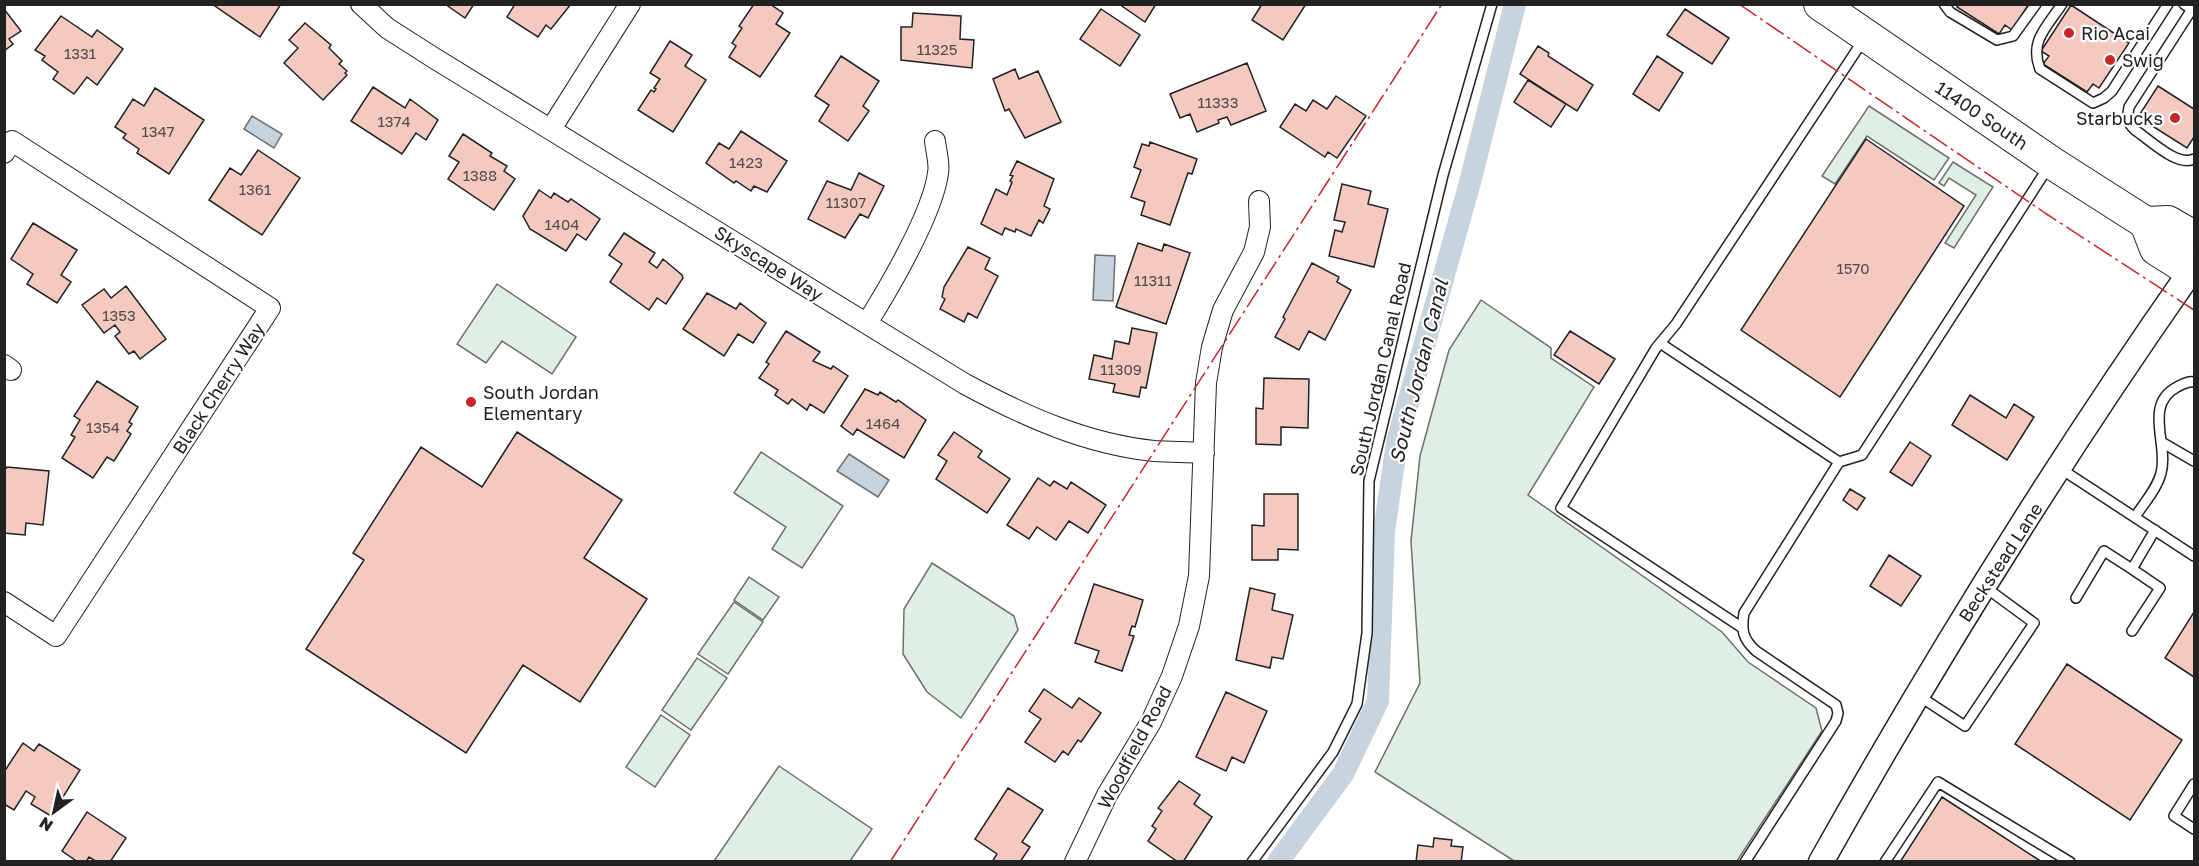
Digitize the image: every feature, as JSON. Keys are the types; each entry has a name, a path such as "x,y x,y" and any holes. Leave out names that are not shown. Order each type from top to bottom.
{"main road":[{"name":"11400 South","path":"1820,4 2052,163 2146,223 2168,222 2194,237"},
{"path":"2146,223 2156,249 2193,272"}],"street":[{"name":"Skyscape Way","path":"361,4 396,34 986,395 1064,431 1108,443 1153,451 1204,453"},
{"path":"551,129 630,4"},
{"path":"867,323 881,301 932,199 939,171 935,141"},
{"name":"Black Cherry Way","path":"4,602 56,636 270,308 8,147"},
{"name":"Woodfield Road","path":"1076,861 1107,795 1150,722 1172,676 1189,626 1199,576 1206,383 1212,347 1223,310 1254,252 1260,227 1259,201"},
{"name":"Beckstead Lane","path":"1821,861 1983,586 2193,272"}],"lane":[{"name":"South Jordan Canal Road","path":"1251,861 1333,752 1357,704 1367,633 1369,481 1443,175 1492,4"},
{"path":"1944,4 1950,12 1997,40 2013,36 2036,4"},
{"path":"2062,4 2036,45 2037,62 2040,69 2093,103 2112,91 2168,4"},
{"path":"2191,8 2129,107 2127,117 2128,124 2135,130 2179,159 2188,162 2194,159"},
{"path":"1741,627 1561,508 1660,343 1676,324 1866,37"},
{"path":"1745,861 1836,721 1838,713 1836,705 1756,651 1746,641 1741,627 1744,613 1839,462 1862,455 2052,163"},
{"path":"1660,343 1839,462"},
{"path":"2135,517 2161,474 2163,443 2158,422 2161,404 2173,390 2190,381 2194,382"},
{"path":"2163,443 2194,461"},
{"path":"2060,468 2194,556"},
{"path":"2132,569 2155,530"},
{"path":"2076,598 2104,551 2160,588 2132,631"},
{"path":"1917,695 1965,726 2034,623 1983,586"},
{"path":"1885,861 1938,782 2070,861"},
{"path":"2194,784 2174,816 2194,829"}],"green space":[{"path":"1869,106 1949,158 1934,180 1867,136 1835,184 1822,176"},
{"path":"1953,162 1993,187 1954,248 1945,243 1976,195 1949,178 1944,186 1939,183"},
{"path":"497,284 576,337 552,374 502,341 486,363 457,344"},
{"path":"1481,300 1551,348 1551,358 1594,387 1528,495 1722,632 1748,662 1816,708 1822,731 1737,861 1514,861 1375,772 1420,683 1411,541 1420,456 1449,350"},
{"path":"761,452 843,506 802,568 772,549 786,527 734,493"},
{"path":"932,563 1014,616 1018,630 961,718 927,692 903,654 904,609"},
{"path":"749,577 779,597 763,620 734,600"},
{"path":"734,602 763,622 728,674 698,654"},
{"path":"697,658 727,678 691,730 662,710"},
{"path":"661,715 690,735 655,787 626,767"},
{"path":"779,766 872,829 850,861 714,861"}],"shaded area":[{"path":"252,116 282,134 274,148 244,129"},
{"path":"1095,255 1115,256 1113,301 1093,300"},
{"path":"849,454 889,480 878,497 837,471"}],"building":[{"path":"212,4 281,4 260,37"},
{"path":"445,4 474,4 465,18"},
{"path":"515,4 571,4 551,29 546,25 538,37 507,17"},
{"path":"754,4 770,4 783,13 776,24 790,33 760,77 729,57 736,46 732,43 742,28 739,26"},
{"path":"1119,4 1156,4 1145,22"},
{"path":"1262,4 1306,4 1283,40 1252,20"},
{"path":"1959,4 2029,4 2012,30 2005,25 1999,34 1957,7"},
{"path":"2071,5 2129,43 2099,88 2093,84 2087,92 2043,64 2049,56 2041,51"},
{"path":"4,9 21,31 9,39 13,44 4,51"},
{"path":"1101,9 1140,35 1120,66 1080,39"},
{"path":"1685,9 1729,38 1712,64 1667,35"},
{"path":"913,13 961,16 960,39 974,40 972,68 901,60 901,27 912,27"},
{"path":"61,16 92,37 97,30 123,49 97,85 87,77 74,94 53,79 58,72 42,60 45,56 35,50"},
{"path":"305,23 331,45 329,48 342,61 339,64 347,71 345,73 347,75 323,100 284,63 298,48 289,40"},
{"path":"670,41 692,55 685,66 706,80 673,132 638,110 651,90 654,92 656,89 654,88 660,79 650,73"},
{"path":"1538,46 1549,53 1548,56 1593,85 1577,111 1520,74"},
{"path":"841,56 879,81 863,106 869,111 848,141 819,121 829,105 815,96"},
{"path":"1657,56 1683,73 1659,111 1633,94"},
{"path":"1247,63 1266,111 1231,125 1227,117 1197,132 1190,114 1180,118 1170,94"},
{"path":"1015,69 1019,79 1038,71 1061,122 1025,138 1009,109 1005,111 993,79"},
{"path":"1528,80 1566,104 1551,127 1514,102"},
{"path":"2158,86 2194,109 2194,137 2187,148 2138,117"},
{"path":"373,87 405,108 410,99 438,120 426,140 416,133 402,154 351,121"},
{"path":"155,88 204,120 169,174 137,153 139,149 123,138 126,134 115,127 133,99 144,106"},
{"path":"1336,96 1366,116 1337,158 1328,152 1325,157 1280,127 1295,104 1306,111 1313,100 1327,109"},
{"path":"741,131 787,161 767,192 754,186 751,191 736,181 734,183 706,163 719,143 729,149"},
{"path":"463,134 492,153 490,156 507,166 504,171 515,179 494,210 448,179 459,162 449,156"},
{"path":"1866,139 1964,206 1840,397 1741,330"},
{"path":"1150,142 1197,159 1192,174 1188,173 1170,225 1141,215 1145,202 1131,197 1141,170 1134,167 1142,144 1149,146"},
{"path":"258,150 300,178 262,235 209,200 230,168 241,175"},
{"path":"1017,161 1054,179 1044,206 1050,209 1043,223 1039,220 1031,236 1016,229 1015,232 1005,228 1002,235 981,224 996,189 1007,195 1013,176 1010,175"},
{"path":"859,173 884,186 868,218 860,214 845,238 808,219 827,181 851,190"},
{"path":"1342,184 1371,191 1368,204 1388,209 1374,267 1329,256 1335,230 1342,232 1345,222 1334,220"},
{"path":"539,190 551,198 554,193 568,202 571,199 600,219 586,240 577,234 566,251 530,229 523,216"},
{"path":"33,223 77,250 61,275 71,282 57,303 27,284 33,274 11,259"},
{"path":"624,233 655,253 649,262 657,268 663,259 682,275 683,278 666,304 657,298 649,310 610,282 622,264 609,255"},
{"path":"1138,243 1162,251 1164,244 1190,253 1166,324 1116,307"},
{"path":"968,247 990,258 985,269 998,276 977,318 968,313 964,322 940,309 945,299 942,297 944,287"},
{"path":"1312,263 1339,277 1337,282 1351,290 1325,340 1309,331 1299,350 1275,337"},
{"path":"126,286 166,339 140,359 134,351 129,354 115,336 120,332 115,325 104,333 82,305 104,289 111,298"},
{"path":"707,293 736,309 740,303 766,323 753,343 738,334 724,356 683,329"},
{"path":"1132,328 1157,333 1146,388 1141,387 1139,397 1113,392 1115,384 1089,379 1094,355 1112,359 1115,341 1129,344"},
{"path":"786,331 820,352 813,361 831,369 833,366 848,376 824,413 810,404 807,410 792,399 788,404 775,395 778,390 759,378 769,364 766,362"},
{"path":"1570,331 1615,359 1599,384 1554,355"},
{"path":"1264,378 1309,379 1308,428 1281,427 1281,445 1256,444 1256,408 1263,409"},
{"path":"97,381 138,407 129,422 132,424 127,431 131,434 114,461 107,457 93,478 62,458 75,437 71,435 80,420 74,416"},
{"path":"865,389 878,395 880,392 896,402 898,400 926,420 904,458 857,429 853,435 841,426"},
{"path":"1970,395 2006,418 2014,404 2034,417 2007,460 1952,425"},
{"path":"517,432 622,500 584,558 647,599 580,702 523,665 466,753 306,649 364,560 353,553 421,447 482,487"},
{"path":"954,432 982,451 978,457 1010,479 987,513 936,479 947,461 938,455"},
{"path":"1910,442 1931,456 1912,486 1890,472"},
{"path":"7,467 49,471 43,525 26,523 25,535 4,533 4,471"},
{"path":"1038,478 1050,486 1054,481 1067,489 1071,482 1106,505 1088,533 1069,521 1056,540 1037,527 1029,539 1007,525"},
{"path":"1850,489 1865,498 1857,510 1843,500"},
{"path":"1264,494 1298,494 1298,550 1278,549 1278,560 1252,560 1252,525 1264,526"},
{"path":"1889,555 1921,576 1901,606 1870,586"},
{"path":"1094,584 1143,600 1135,627 1132,626 1129,635 1134,636 1122,671 1095,662 1099,651 1075,643"},
{"path":"1250,588 1275,594 1272,610 1293,615 1283,659 1272,657 1270,668 1236,660"},
{"path":"2194,612 2194,677 2165,658"},
{"path":"2067,664 2182,740 2130,820 2015,744"},
{"path":"1044,689 1072,708 1079,698 1101,713 1081,742 1078,740 1068,755 1063,751 1055,762 1025,742 1041,719 1029,711"},
{"path":"1226,692 1267,711 1244,763 1232,757 1226,771 1196,757"},
{"path":"23,743 34,751 39,744 80,770 51,816 31,804 35,797 26,791 14,810 4,804 4,772"},
{"path":"1179,781 1200,795 1194,804 1212,817 1183,862 1178,862 1148,841 1156,829 1152,826 1162,811 1158,808"},
{"path":"1008,788 1043,810 1022,842 1030,847 1020,862 992,862 997,854 975,839"},
{"path":"1942,797 2042,862 1900,862"},
{"path":"87,812 126,838 110,862 97,862 89,857 86,862 78,862 62,851"},
{"path":"1434,838 1452,840 1451,846 1463,847 1461,862 1416,862 1418,845 1433,847"}],"waterway":[{"name":"South Jordan Canal","path":"1278,862 1343,774 1378,701 1384,532 1397,442 1469,186 1515,4"}],"power":[{"path":"890,862 1442,4"},
{"path":"1739,4 2045,213 2194,310"}],"place":[{"name":"Rio Acai","path":"2069,33"},
{"name":"Swig","path":"2110,60"},
{"name":"Starbucks","path":"2175,118"},
{"name":"South Jordan Elementary","path":"471,402"}]}
